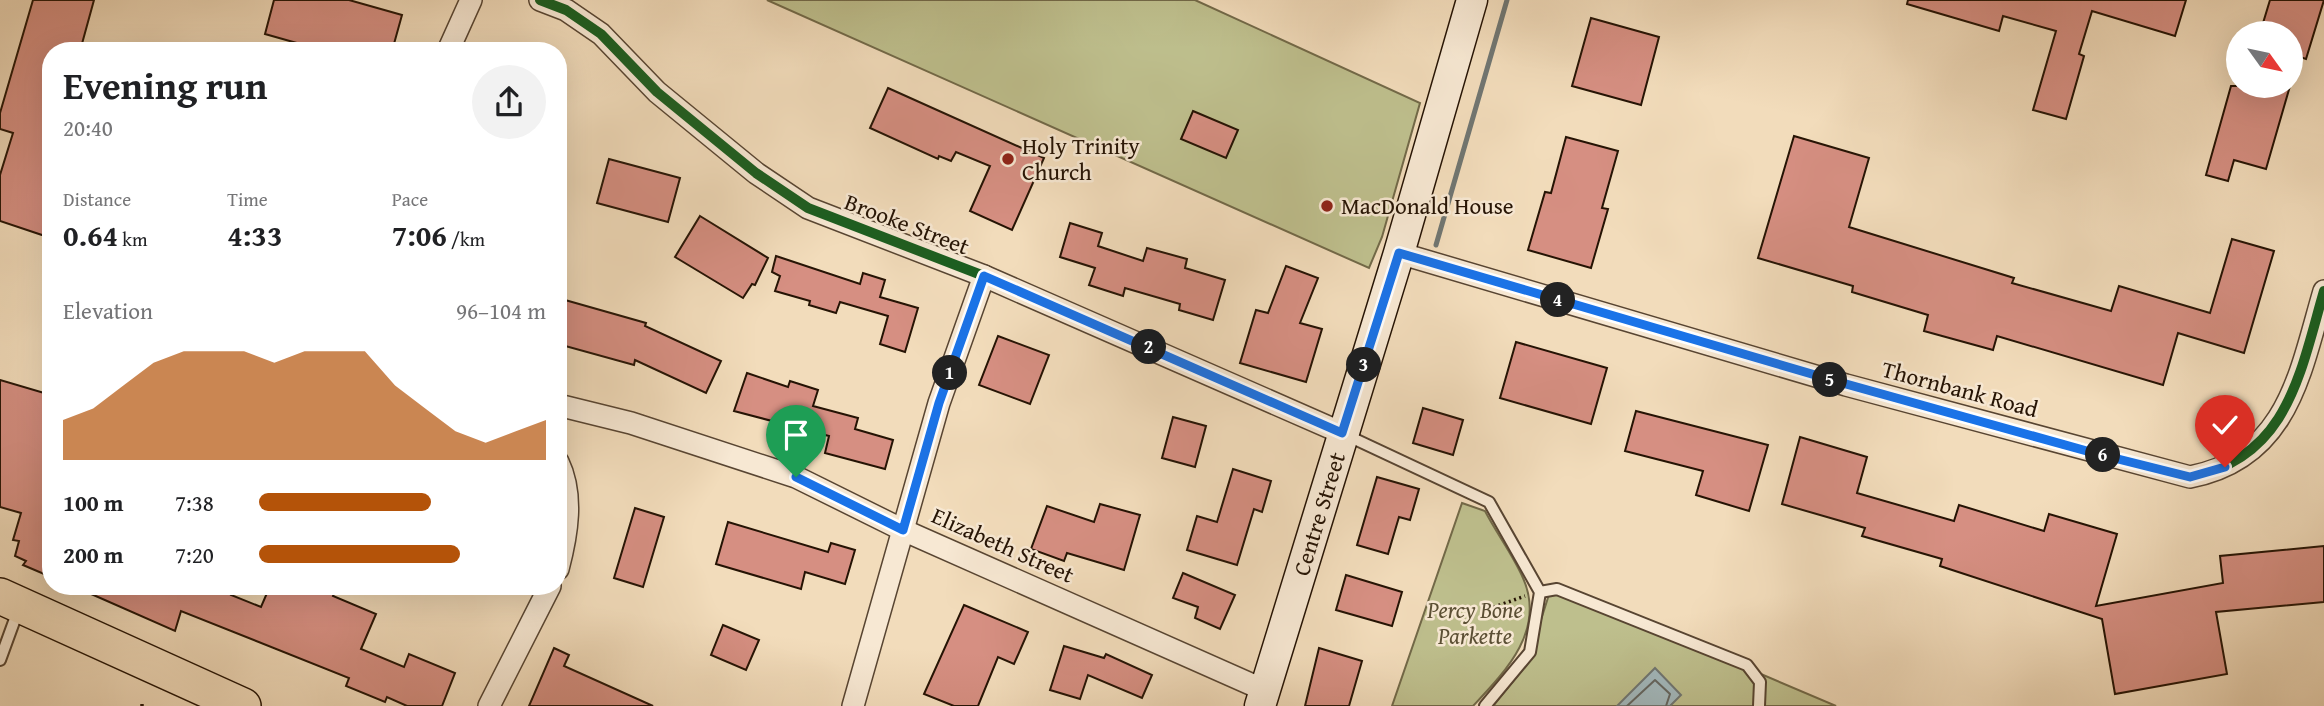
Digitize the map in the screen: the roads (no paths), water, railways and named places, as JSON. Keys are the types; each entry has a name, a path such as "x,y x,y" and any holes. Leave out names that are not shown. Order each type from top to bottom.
{"main road":[{"name":"Centre Street","path":"1262,698 1399,253 1472,0"},
{"path":"10,601 243,706"}],"street":[{"path":"452,42 471,0"},
{"name":"Brooke Street","path":"540,0 566,10 601,34 657,92 756,173 807,208 984,276 1342,433"},
{"name":"Thornbank Road","path":"1399,253 1833,381 2190,477 2210,473 2240,460 2253,451 2280,421 2296,388 2324,291"},
{"path":"853,706 939,403 984,276"},
{"name":"Elizabeth Street","path":"567,407 631,423 796,477 1262,698"},
{"path":"489,706 545,595"}],"lane":[{"path":"1342,433 1489,502 1541,592 1530,652 1485,706"},
{"path":"1541,592 1557,589 1747,665 1760,682 1759,706"},
{"path":"0,660 10,601"}],"water":[{"path":"1655,668 1681,695 1670,706 1617,706"}],"waterway":[{"path":"1436,245 1507,0"}],"place":[{"name":"Holy Trinity Church","path":"1008,159"},
{"name":"MacDonald House","path":"1327,206"}],"park label":[{"name":"Percy Bone Parkette","path":"1475,623"}]}
